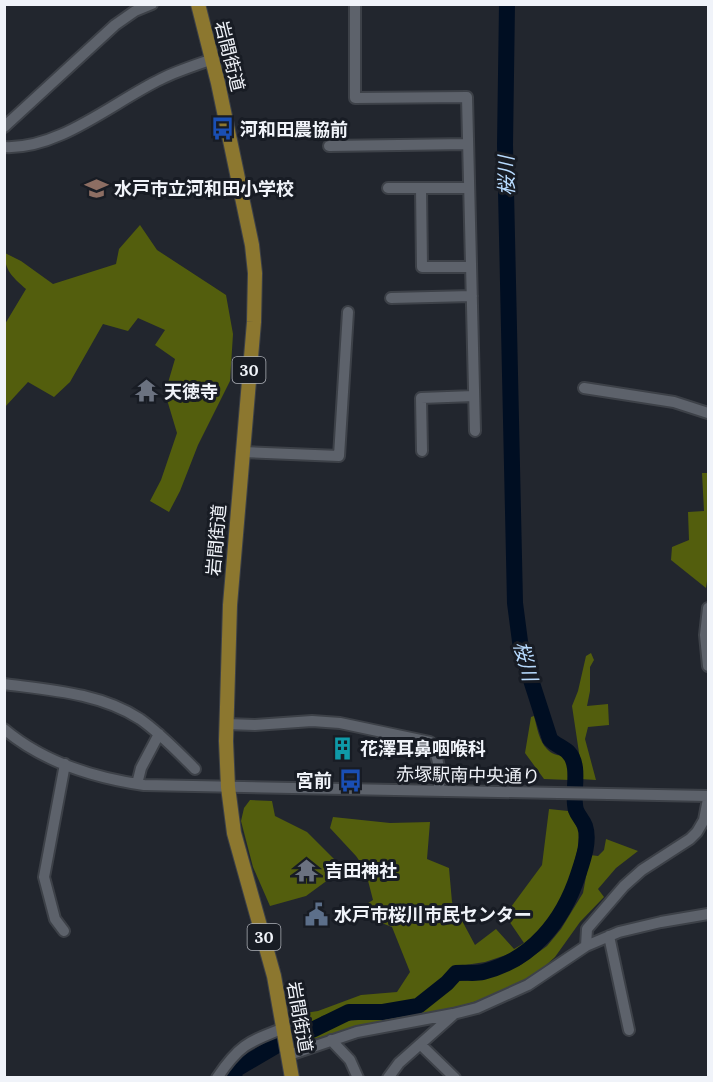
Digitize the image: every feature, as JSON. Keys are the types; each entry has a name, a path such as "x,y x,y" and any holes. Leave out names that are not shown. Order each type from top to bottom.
{"main road":[{"name":"岩間街道","path":"198,4 213,59 252,245 255,273 254,322 230,605 226,724 228,787 234,832 272,967 292,1077"}],"street":[{"path":"4,127 115,25 152,4"},
{"path":"355,4 355,98 467,97 475,431"},
{"path":"4,147 28,145 61,134 162,78 213,59"},
{"path":"329,146 468,144"},
{"path":"388,188 469,188"},
{"path":"421,188 422,267 471,267"},
{"path":"391,298 472,296"},
{"path":"242,452 339,456 348,312"},
{"path":"584,387 674,402 708,413"},
{"path":"422,451 421,398 474,396"},
{"path":"708,609 708,666"},
{"path":"4,684 95,699 130,714 159,734 195,769"},
{"path":"226,724 255,725 312,721 340,723 430,742 437,754 440,766 439,791"},
{"name":"赤塚駅南中央通り","path":"4,729 32,748 65,764 94,774 137,784 708,797"},
{"path":"137,784 141,768 159,734"},
{"path":"64,931 55,919 44,877 65,764"},
{"path":"586,946 587,929 624,886 642,870 697,832 704,820 708,797"},
{"path":"288,1052 357,1032 477,1008 511,994 586,946 609,936 661,922 708,914"},
{"path":"609,936 629,1030"},
{"path":"388,1077 453,1014"},
{"path":"217,1077 238,1050 251,1042 284,1030"},
{"path":"330,1040 350,1060 358,1077"},
{"path":"421,1045 455,1077"}],"green space":[{"path":"140,225 157,250 226,295 233,334 230,381 198,445 169,512 150,501 161,480 177,433 165,393 175,359 155,345 165,330 138,318 128,331 103,324 70,382 54,397 28,382 5,407 5,324 26,289 8,269 5,253 21,261 53,284 116,264 119,249"},
{"path":"702,473 708,473 706,588 671,560 672,547 689,540 688,512 704,511"},
{"path":"591,653 594,660 590,667 590,691 587,706 608,704 609,725 588,727 585,739 596,780 580,779 581,766 572,706 586,656"},
{"path":"534,716 544,746 556,755 566,757 569,780 544,779 525,753 531,717"},
{"path":"250,800 272,801 275,816 307,832 338,863 336,874 306,896 270,906 253,867 241,821 244,808"},
{"path":"549,809 568,811 579,831 578,848 566,893 550,920 526,944 509,954 485,962 459,966 449,971 441,983 415,1000 386,1007 351,1007 322,1016 310,1025 296,1028 292,1015 318,1011 361,995 397,992 410,972 392,927 369,918 365,905 373,900 365,869 330,828 333,817 390,823 430,822 427,859 449,868 452,902 475,945 496,929 514,949 524,943 505,915 542,865"},
{"path":"606,839 638,851 616,868 598,889 604,897 580,922 555,957 526,980 464,1005 299,1042 298,1040 338,1022 409,1015 418,1011 456,981 477,980 522,964 547,946 561,929 583,893 590,855 598,856 604,850"}],"waterway":[{"name":"桜川","path":"231,1078 238,1068 296,1034 312,1030 349,1012 383,1012 418,1006 456,973 483,972 516,958 531,948 554,923 572,892 584,857 586,832 575,803 574,765 568,752 550,739 521,649 515,603 505,145 507,4"}],"place":[{"name":"河和田農協前","path":"222,129"},
{"name":"水戸市立河和田小学校","path":"96,188"},
{"name":"天徳寺","path":"146,391"},
{"name":"花澤耳鼻咽喉科","path":"342,748"},
{"name":"宮前","path":"350,780"},
{"name":"吉田神社","path":"307,870"},
{"name":"水戸市桜川市民センター","path":"316,914"}]}
